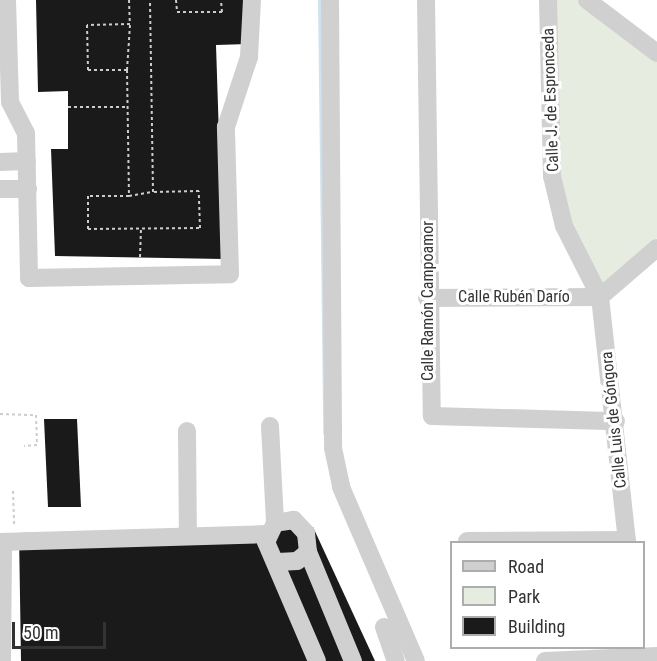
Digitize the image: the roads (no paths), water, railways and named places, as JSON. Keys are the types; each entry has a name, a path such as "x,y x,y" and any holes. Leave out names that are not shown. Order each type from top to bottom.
{"street":[{"path":"7,0 10,102 23,118 27,161 29,278 230,274 226,128 249,57 252,0"},
{"path":"330,0 333,448 341,487 416,661"},
{"name":"Calle Ramón Campoamor","path":"426,0 427,298 432,416 616,421"},
{"name":"Calle J. de Espronceda","path":"548,0 552,176 564,226 600,297"},
{"path":"587,0 657,53"},
{"path":"0,162 27,161"},
{"path":"0,189 28,189"},
{"path":"600,297 657,248"},
{"name":"Calle Rubén Darío","path":"427,298 600,297"},
{"name":"Calle Luis de Góngora","path":"600,297 616,421 627,541"},
{"path":"270,426 271,529 278,561 317,661"},
{"path":"187,431 188,536"},
{"path":"2,661 2,542 188,536 271,529 294,520 306,533 308,552 353,661"},
{"path":"467,541 627,541"},
{"path":"278,561 297,561 308,552"},
{"path":"384,627 396,661"},
{"path":"545,661 657,656"}],"waterway":[{"path":"320,0 325,434"}]}
